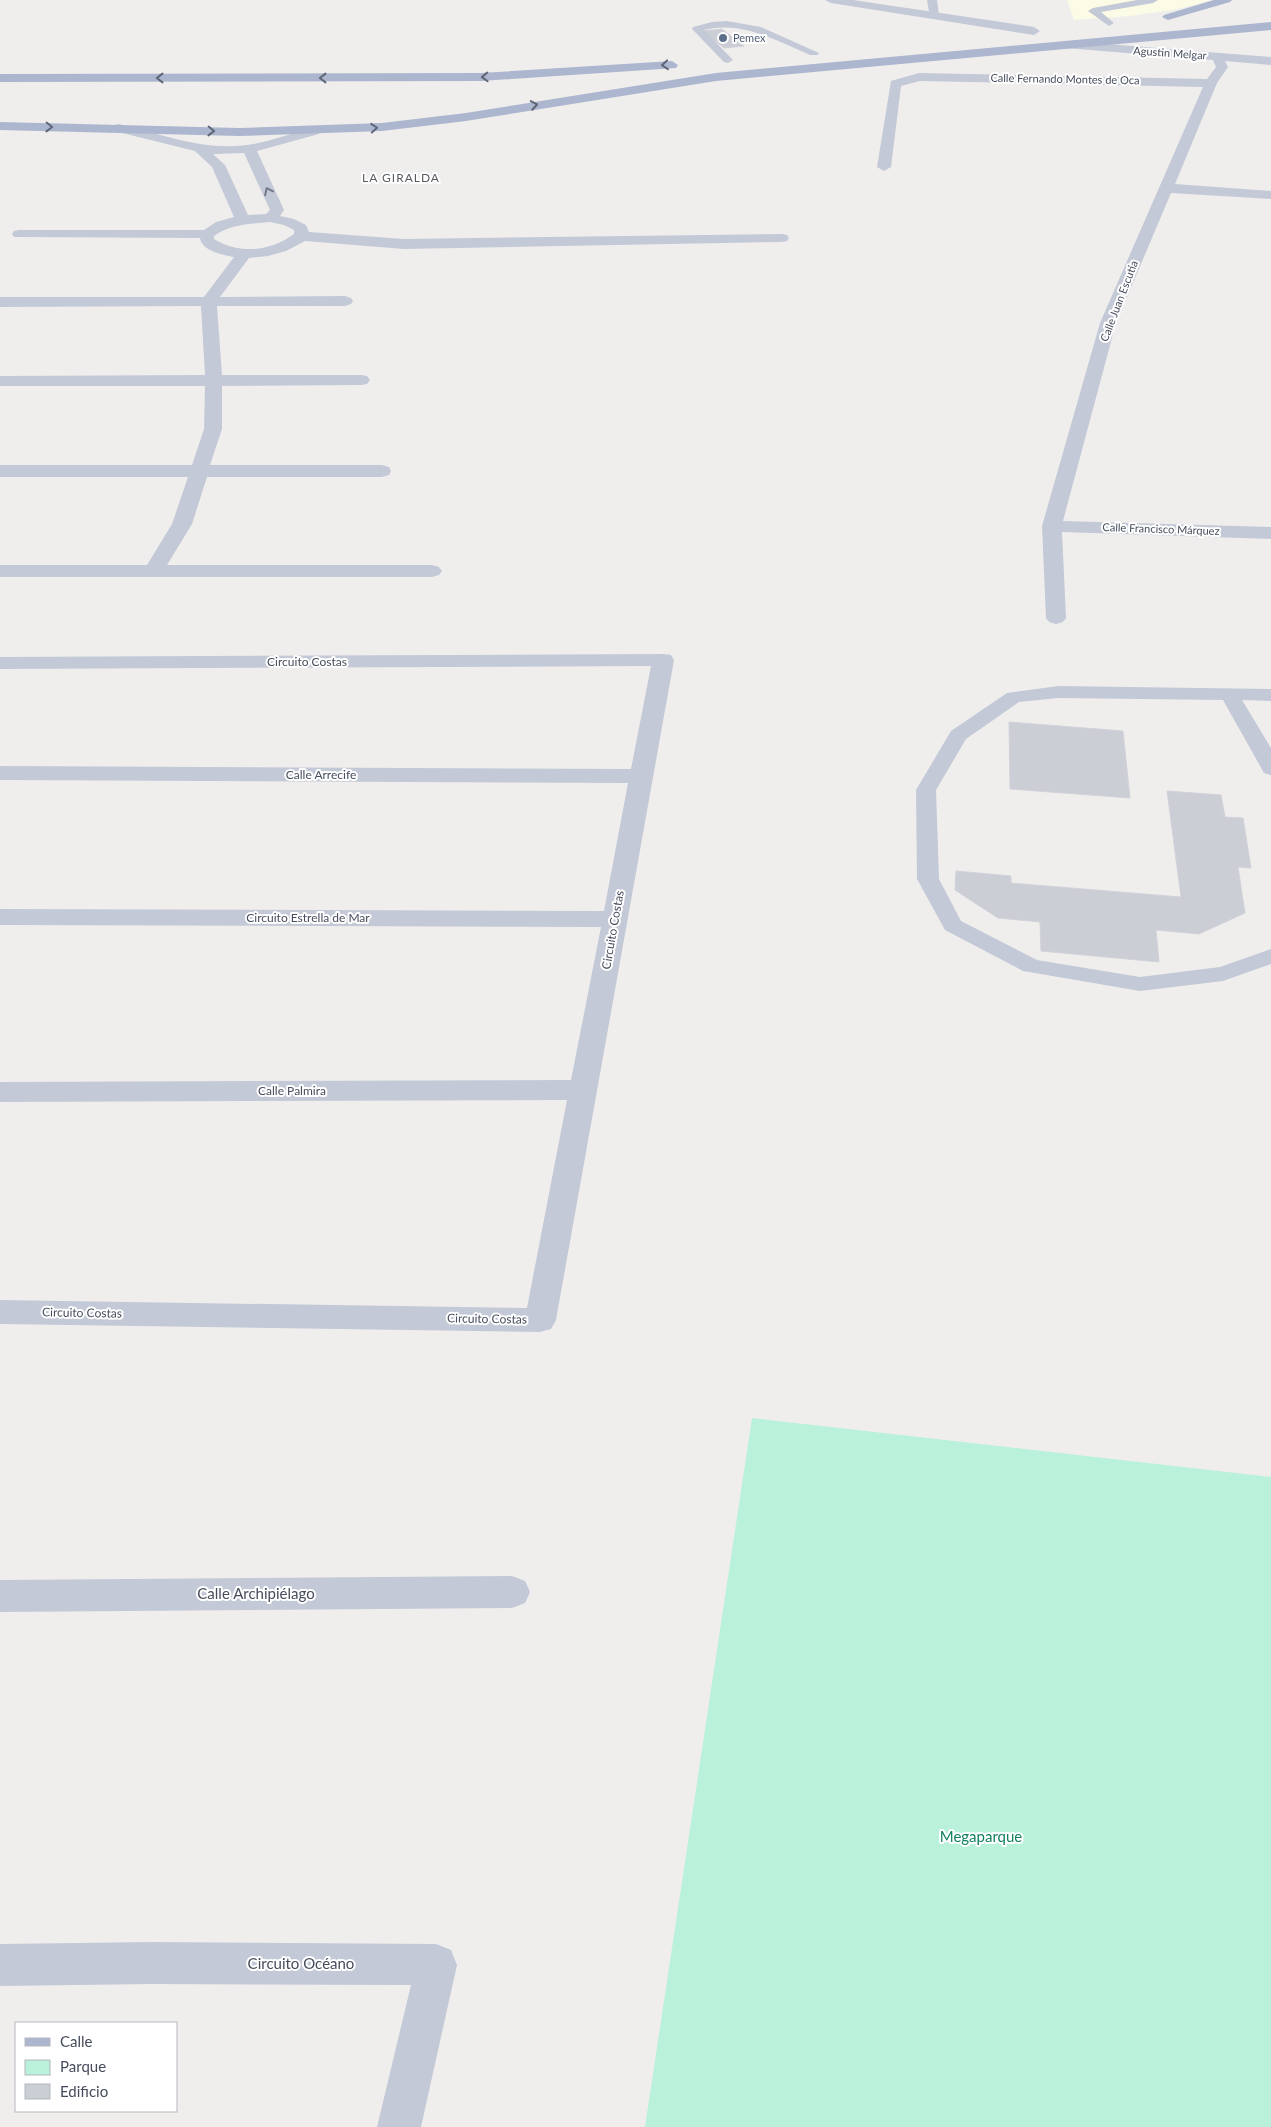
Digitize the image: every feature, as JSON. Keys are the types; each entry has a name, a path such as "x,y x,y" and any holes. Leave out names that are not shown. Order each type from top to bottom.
{"main road":[{"path":"1226,0 1163,18 1233,11"},
{"path":"1090,25 1114,23"},
{"path":"0,126 314,131 431,122 650,84 1271,26"},
{"path":"986,36 1038,31"},
{"path":"785,55 819,52"},
{"path":"710,62 733,60"},
{"path":"0,78 481,77 683,64"}],"street":[{"path":"831,0 1038,31"},
{"name":"Agustin Melgar","path":"1069,45 1271,61"},
{"name":"Calle Juan Escutia","path":"1056,618 1052,526 1108,323 1211,83 1222,67 1218,56"},
{"name":"Calle Fernando Montes de Oca","path":"884,166 895,84 919,77 1211,83"},
{"path":"119,128 199,148 223,150 248,149 314,131"},
{"path":"199,148 218,165 243,220"},
{"path":"248,149 277,210 270,218"},
{"path":"1165,188 1271,195"},
{"path":"19,234 207,234 228,222 270,218 288,222 301,228 302,236"},
{"path":"207,234 207,242 215,248 245,254 275,250 293,244 302,236 404,244 782,238"},
{"path":"153,571 182,524 201,471 213,429 214,380 209,301 245,254"},
{"path":"0,302 345,301"},
{"path":"0,381 361,380"},
{"path":"0,471 382,471"},
{"name":"Calle Francisco Márquez","path":"1052,526 1271,533"},
{"path":"0,571 432,571"},
{"name":"Circuito Costas","path":"0,663 663,660 540,1320 0,1312"},
{"name":"Calle Arrecife","path":"0,774 642,776"},
{"name":"Circuito Estrella de Mar","path":"0,917 615,919"},
{"name":"Calle Palmira","path":"0,1092 584,1090"},
{"name":"Calle Archipiélago","path":"0,1596 512,1592"},
{"name":"Circuito Océano","path":"0,1965 152,1963 436,1965 400,2127"}],"lane":[{"path":"932,0 934,14"},
{"path":"1114,23 1093,11 1153,0"},
{"path":"733,60 697,29 731,23 745,25 819,52"},
{"path":"1271,695 1058,692 1014,697 958,735 926,790 928,879 953,925 1031,966 1140,984 1223,974 1271,956"},
{"path":"1229,695 1271,768"}],"shaded area":[{"path":"1067,0 1212,0 1173,10 1130,16 1074,20"}],"green space":[{"name":"Megaparque","path":"752,1418 1271,1477 1271,2127 645,2127"}],"building":[{"name":"Pemex","path":"722,29 744,46 724,48 703,31"},
{"path":"1009,722 1123,731 1130,798 1010,789"},
{"path":"1167,791 1221,795 1225,817 1243,818 1251,868 1238,867 1245,913 1199,934 1156,930 1159,962 1041,951 1040,922 998,918 955,890 956,871 1011,876 1011,883 1181,897"}],"place":[{"name":"Pemex","path":"723,38"}],"district":[{"name":"LA GIRALDA","path":"401,178"}]}
